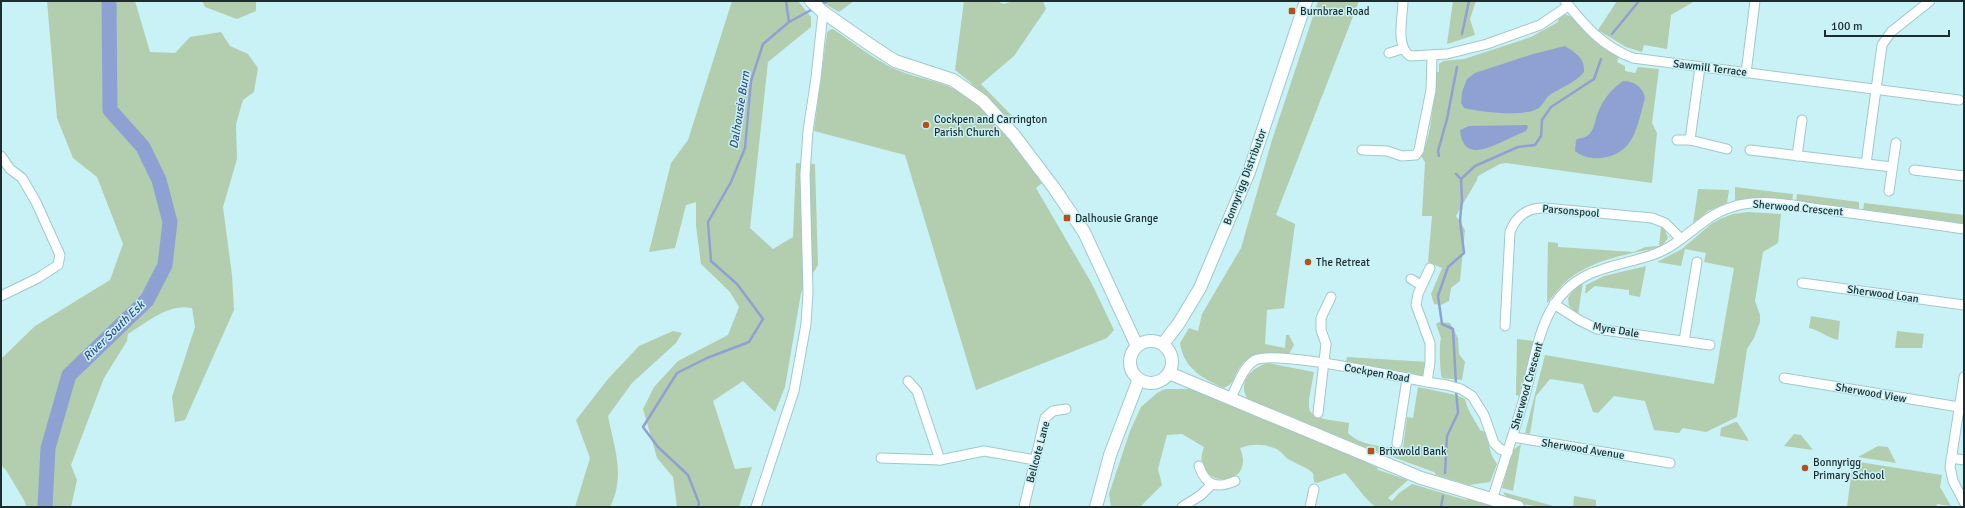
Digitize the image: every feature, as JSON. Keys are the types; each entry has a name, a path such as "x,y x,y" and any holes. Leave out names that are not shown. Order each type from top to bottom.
{"main road":[{"name":"Bonnyrigg Distributor","path":"1163,344 1179,323 1200,288 1249,172 1306,1"},
{"path":"812,2 823,12 868,44 895,60 953,80 983,101 1014,135 1054,188 1084,232 1137,346"},
{"path":"1150,340 1163,344 1168,348 1172,358 1172,367 1166,378 1155,383 1144,382 1139,379 1131,369 1129,363 1130,356 1137,346 1150,340"},
{"path":"1169,373 1421,478 1518,507"},
{"path":"1096,507 1110,454 1139,379"}],"street":[{"path":"1403,1 1401,45 1402,49 1410,56 1447,54 1486,44 1531,29 1540,25 1566,3"},
{"path":"1746,73 1755,1"},
{"path":"1866,164 1880,52 1885,40 1900,24 1926,2"},
{"name":"Sawmill Terrace","path":"1566,3 1592,33 1602,41 1625,55 1644,60 1959,100"},
{"path":"756,507 794,391 806,324 808,292 805,174 808,131 816,78 823,12"},
{"path":"1388,53 1402,49"},
{"path":"1362,150 1387,151 1409,156 1416,155 1420,150 1431,90 1432,56"},
{"path":"1690,140 1700,67"},
{"path":"1797,156 1802,120"},
{"path":"1677,140 1690,140 1727,149"},
{"path":"1889,192 1896,143"},
{"path":"1750,150 1892,167"},
{"path":"1,156 10,169 22,178 36,202 60,255 58,265 38,278 1,296"},
{"path":"1,173 10,169"},
{"path":"1914,170 1964,176"},
{"name":"Sherwood Crescent","path":"1492,500 1513,437 1544,326 1554,304 1566,290 1586,276 1612,265 1662,252 1710,216 1727,208 1752,202 1860,214 1964,229"},
{"name":"Parsonspool","path":"1505,326 1510,232 1515,221 1525,212 1538,207 1652,218 1665,223 1681,239"},
{"path":"1684,341 1697,262"},
{"path":"1427,382 1430,362 1430,343 1416,305 1421,285 1430,268"},
{"path":"1411,279 1421,285"},
{"name":"Sherwood Loan","path":"1802,283 1964,305"},
{"path":"1318,413 1326,344 1321,330 1322,318 1331,297"},
{"name":"Myre Dale","path":"1554,304 1579,320 1597,329 1710,345"},
{"name":"Cockpen Road","path":"1231,398 1247,367 1256,360 1267,358 1324,364 1446,385 1460,389 1472,396 1480,408 1494,443 1500,449 1508,452"},
{"path":"1964,377 1951,458 1951,474 1964,502"},
{"name":"Sherwood View","path":"1784,378 1959,407"},
{"path":"1397,443 1407,379"},
{"path":"908,381 917,391 940,460"},
{"name":"Bellcote Lane","path":"1024,507 1045,418 1053,411 1066,409"},
{"name":"Sherwood Avenue","path":"1513,437 1653,458 1670,463"},
{"path":"881,458 940,460 984,452 1035,460"},
{"path":"1951,458 1964,460"},
{"path":"1198,466 1201,473 1212,484 1225,486 1235,481"},
{"path":"1182,507 1201,495 1212,484"},
{"path":"1314,489 1314,506"}],"green space":[{"path":"47,1 135,1 150,52 175,53 190,37 221,32 230,46 248,54 258,68 254,92 243,100 236,124 237,159 223,207 232,275 234,310 185,420 175,422 172,397 195,327 192,308 183,307 167,311 151,319 128,334 127,341 104,378 71,465 77,480 71,507 26,507 25,502 6,470 1,465 1,359 35,326 110,280 123,244 97,177 73,158 57,118"},
{"path":"202,1 256,1 256,11 237,19 205,7"},
{"path":"732,1 798,1 811,17 811,27 768,62 750,228 773,249 793,237 796,163 815,164 818,265 801,293 785,387 775,412 743,381 713,401 735,469 752,467 739,507 677,507 673,477 657,458 643,409 654,387 678,361 728,335 739,307 730,292 701,264 696,226 696,202 686,205 675,248 649,252 671,163 688,140"},
{"path":"820,1 854,1 839,12"},
{"path":"964,1 996,1 1004,4 1013,1 1043,1 1046,9 1014,56 981,84 1015,119 1012,127 970,82 955,70"},
{"path":"1318,1 1359,1 1276,215 1295,224 1284,308 1267,310 1265,344 1285,348 1286,335 1289,335 1294,345 1289,354 1266,353 1253,356 1248,359 1237,372 1231,383 1224,388 1195,372 1185,360 1180,343 1189,328 1198,331 1202,314 1241,248 1272,140"},
{"path":"1453,1 1476,1 1470,19 1475,35 1447,44"},
{"path":"1617,1 1695,1 1671,15 1667,49 1644,45 1642,52 1626,47 1598,30"},
{"path":"1564,14 1572,17 1594,41 1619,57 1617,62 1625,66 1625,71 1635,73 1638,67 1659,69 1652,123 1657,133 1652,183 1506,163 1500,164 1478,176 1456,216 1465,230 1460,281 1451,288 1449,301 1441,305 1434,304 1431,294 1442,268 1428,262 1432,216 1422,216 1425,162 1421,156 1428,138 1436,72 1439,72 1439,64 1443,61 1464,59 1531,37 1558,22 1559,16"},
{"path":"833,29 872,56 897,70 939,83 963,94 975,103 996,124 1042,183 1036,188 1092,284 1114,330 1107,338 976,390 905,155 814,131 827,33 829,30"},
{"path":"1735,187 1793,194 1792,202 1735,202"},
{"path":"1698,189 1729,190 1727,203 1708,211 1693,224"},
{"path":"1797,194 1859,202 1859,211 1796,201"},
{"path":"1864,203 1964,215 1964,225 1863,212"},
{"path":"1748,212 1781,214 1778,243 1763,252 1755,301 1760,315 1760,322 1754,338 1747,349 1737,417 1706,432 1683,428 1679,433 1654,430 1645,401 1614,396 1598,413 1593,412 1583,384 1550,379 1536,396 1530,434 1525,433 1545,355 1714,384 1734,268 1704,262 1706,253 1685,249 1681,266 1657,262 1682,249 1711,224 1720,219 1733,214"},
{"path":"1661,227 1665,230 1668,238 1661,247 1602,261 1580,271 1570,278 1547,303 1548,242 1558,243 1558,247 1634,252 1645,247 1659,246"},
{"path":"1646,266 1640,297 1629,295 1629,290 1595,286 1585,294 1586,285 1604,276"},
{"path":"1583,282 1578,315 1569,306 1568,298 1574,289"},
{"path":"1811,316 1840,321 1838,340 1830,338 1817,330 1809,328"},
{"path":"1439,322 1450,323 1458,338 1459,354 1465,362 1462,380 1442,378 1440,358 1441,338 1436,324"},
{"path":"673,331 682,333 676,343 632,383 608,416 618,473 615,496 610,507 575,507 590,458 576,420 608,379 639,346"},
{"path":"1897,331 1924,334 1922,348 1895,348"},
{"path":"1517,339 1534,341 1519,396 1516,395"},
{"path":"1347,357 1428,362 1423,379 1345,366"},
{"path":"1267,363 1314,372 1309,398 1310,412 1315,416 1322,418 1349,423 1348,433 1360,441 1374,445 1403,448 1407,417 1413,418 1418,387 1456,395 1465,399 1469,411 1480,430 1485,432 1492,456 1497,464 1490,482 1469,485 1436,475 1434,472 1318,430 1249,401 1245,394 1244,383 1250,373"},
{"path":"1195,387 1376,465 1378,470 1408,480 1388,498 1392,501 1399,493 1412,484 1466,500 1470,498 1497,507 1376,507 1367,499 1345,473 1317,483 1314,482 1313,473 1309,470 1287,459 1282,453 1272,447 1261,445 1250,445 1240,448 1243,462 1240,472 1232,478 1223,479 1213,477 1205,471 1202,461 1204,447 1182,434 1167,435 1158,469 1162,485 1140,507 1111,507 1109,494 1130,431 1141,407 1157,393 1165,389 1185,389"},
{"path":"1737,422 1748,441 1720,436 1721,428"},
{"path":"1794,434 1801,435 1813,450 1784,446"},
{"path":"1521,444 1513,491 1502,488 1513,450"},
{"path":"1878,446 1888,447 1896,463 1858,457"},
{"path":"1853,461 1942,475 1940,487 1951,506 1937,504 1936,507 1847,507"},
{"path":"1503,492 1557,507 1535,506 1519,503 1506,497"},
{"path":"1574,496 1596,500 1596,507 1573,507"}],"water":[{"path":"1565,46 1579,56 1583,63 1584,72 1573,82 1551,94 1537,109 1522,113 1490,112 1464,108 1461,103 1462,92 1467,79 1475,73 1533,54"},
{"path":"1623,81 1631,82 1637,85 1644,94 1645,98 1637,128 1628,145 1621,151 1601,158 1587,157 1578,153 1575,151 1576,140 1590,134 1603,102"},
{"path":"1527,125 1528,127 1526,131 1491,147 1477,150 1466,146 1462,140 1460,130 1469,126"}],"waterway":[{"name":"River South Esk","path":"45,507 48,448 69,375 147,300 165,265 170,222 159,180 143,147 110,110 109,1"},
{"path":"786,1 789,22"},
{"name":"Dalhousie Burn","path":"821,5 827,1"},
{"path":"1462,34 1469,1"},
{"path":"1612,34 1639,1"},
{"name":"Dalhousie Burn","path":"698,507 699,503 688,475 658,447 643,427 677,373 707,358 749,342 763,319 737,284 711,261 708,222 731,182 745,148 751,81 763,44 789,22 813,9"},
{"path":"1456,385 1453,329 1442,324 1438,296 1448,267 1464,253 1460,220 1462,200 1461,179 1475,166 1518,147 1535,145 1541,136 1542,120 1551,107 1594,79 1601,59"},
{"path":"1439,156 1438,151 1447,119 1457,67"},
{"path":"1456,174 1461,179"},
{"path":"1445,473 1447,436 1458,413 1456,390"},
{"path":"1441,507 1443,496"}],"place":[{"name":"Burnbrae Road","path":"1292,11"},
{"name":"Cockpen and Carrington Parish Church","path":"926,125"},
{"name":"Dalhousie Grange","path":"1067,218"},
{"name":"The Retreat","path":"1308,262"},
{"name":"Brixwold Bank","path":"1371,451"},
{"name":"Bonnyrigg Primary School","path":"1805,468"}]}
